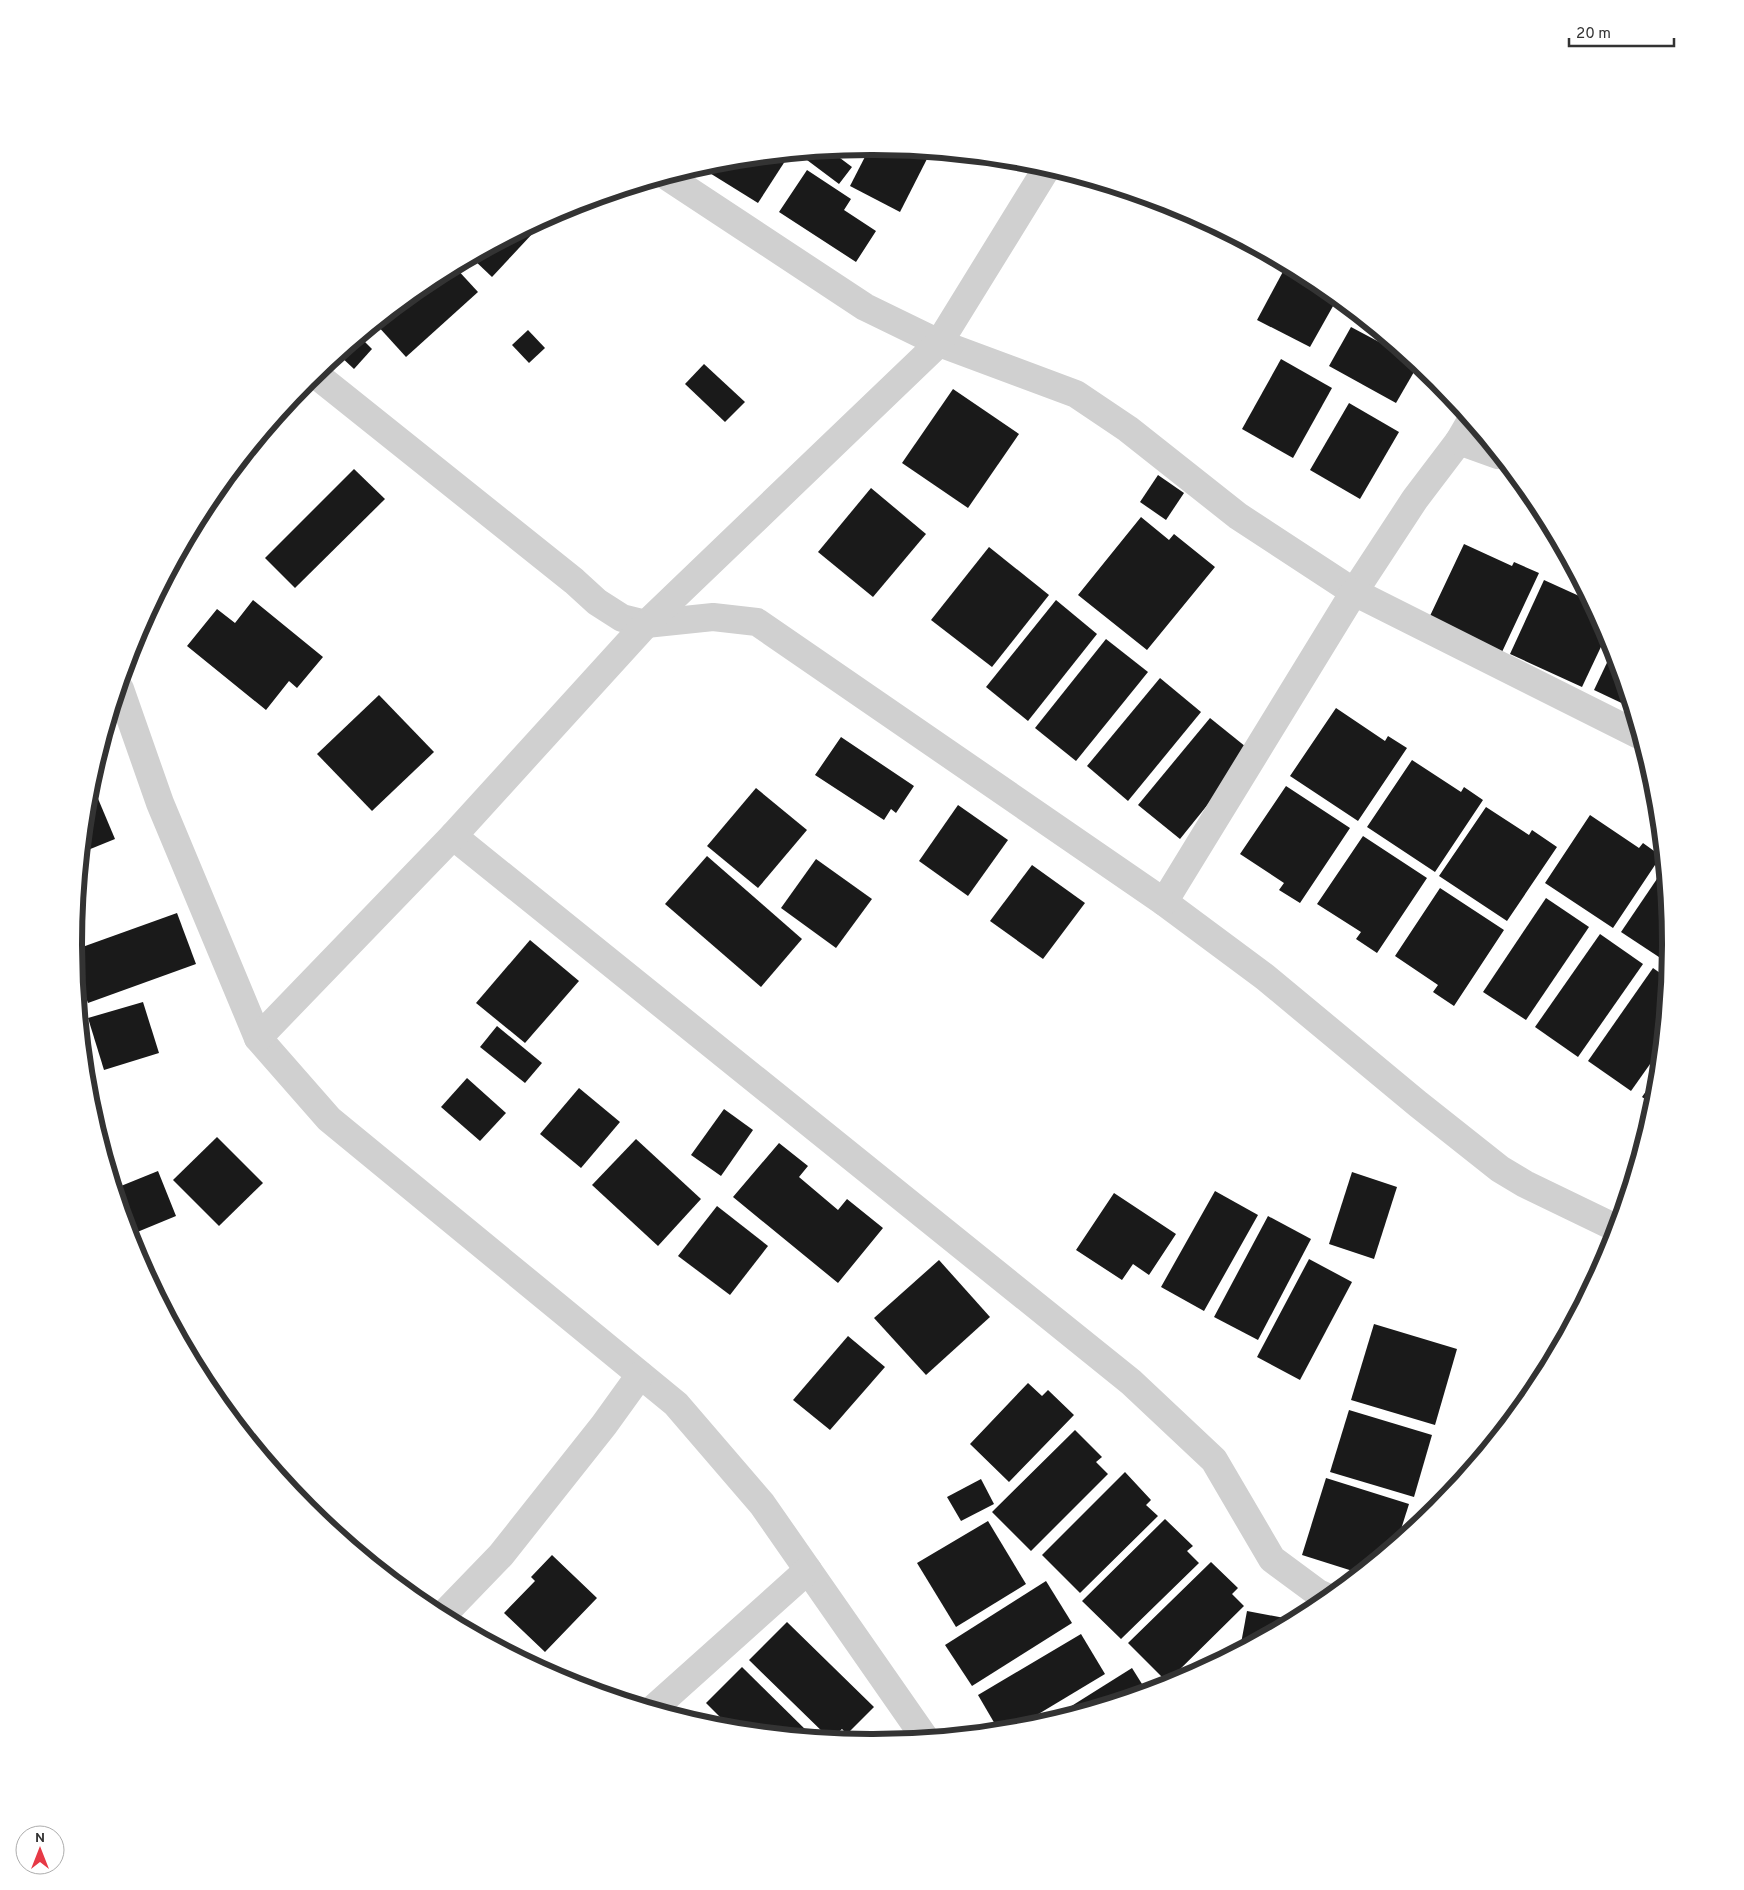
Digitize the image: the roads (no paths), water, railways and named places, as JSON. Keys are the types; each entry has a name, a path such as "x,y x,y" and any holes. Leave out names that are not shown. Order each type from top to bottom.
{"street":[{"path":"258,1038 453,836 646,624 939,343 1043,175"},
{"path":"674,181 866,307 939,343 1076,394 1128,429 1238,516 1354,592 1632,732"},
{"path":"322,379 574,581 597,602 622,618 646,624 713,617 757,622 1164,902 1266,977 1500,1169 1525,1184 1610,1225"},
{"path":"1164,902 1354,592 1415,500 1465,431 1481,442"},
{"path":"122,696 160,803 258,1038 329,1119 676,1404 762,1504 808,1570 915,1733"},
{"path":"453,836 1131,1382 1214,1460 1272,1559 1321,1594"},
{"path":"448,1610 501,1555 604,1425 640,1375"},
{"path":"658,1705 808,1570"}]}
